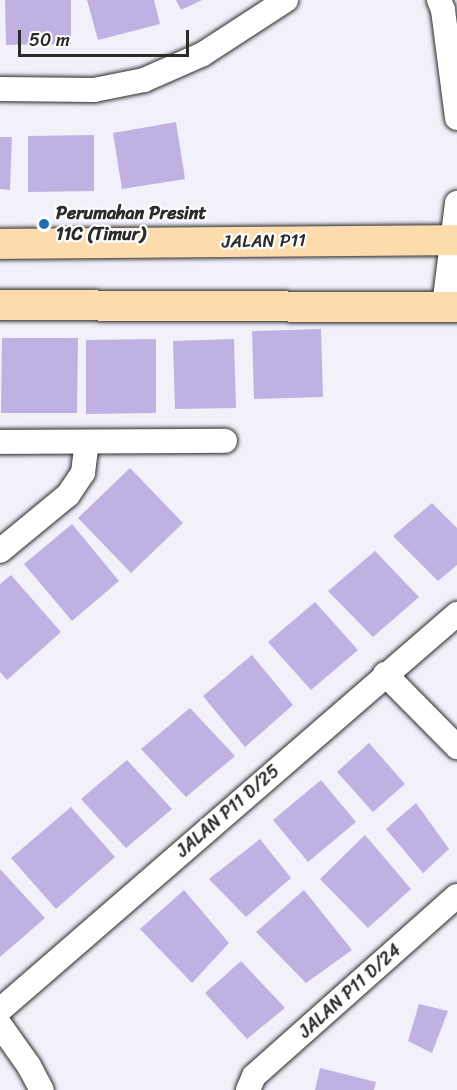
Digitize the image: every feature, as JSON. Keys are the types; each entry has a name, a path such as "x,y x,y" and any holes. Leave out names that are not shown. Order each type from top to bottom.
{"main road":[{"name":"JALAN P11","path":"0,244 455,240"},
{"path":"0,305 451,306"}],"street":[{"path":"0,89 94,90 144,80 203,54 286,0"},
{"path":"439,0 443,9 457,118"},
{"path":"451,306 457,203"},
{"path":"0,442 225,441"},
{"path":"0,551 68,495 83,473 87,442"},
{"name":"JALAN P11 D/25","path":"0,1010 457,614"},
{"path":"386,674 457,747"},
{"name":"JALAN P11 D/24","path":"248,1090 254,1076 457,896"},
{"path":"0,1025 29,1066 42,1090"}],"building":[{"path":"5,0 71,0 71,44 6,45"},
{"path":"87,0 154,0 160,24 98,40"},
{"path":"176,0 202,0 181,10"},
{"path":"176,122 185,179 122,189 113,133"},
{"path":"94,135 94,191 28,192 28,136"},
{"path":"0,137 12,137 10,190 0,189"},
{"path":"321,329 323,397 254,399 252,331"},
{"path":"2,338 78,338 77,413 1,413"},
{"path":"156,339 156,413 86,414 86,340"},
{"path":"234,339 236,408 175,409 173,341"},
{"path":"130,468 183,523 131,573 78,518"},
{"path":"432,503 457,528 457,565 438,581 393,536"},
{"path":"72,524 119,581 72,621 24,564"},
{"path":"375,551 419,597 373,637 328,591"},
{"path":"11,575 61,632 7,680 0,672 0,584"},
{"path":"315,602 358,650 311,690 268,642"},
{"path":"252,655 293,705 245,747 203,696"},
{"path":"190,708 235,756 186,797 141,749"},
{"path":"369,743 405,784 373,812 337,772"},
{"path":"127,760 172,809 126,848 81,799"},
{"path":"321,780 356,822 308,862 273,820"},
{"path":"416,803 449,849 423,873 386,829"},
{"path":"71,807 115,857 56,909 11,858"},
{"path":"365,835 411,889 368,928 320,879"},
{"path":"260,839 291,878 246,917 209,879"},
{"path":"0,869 45,918 0,957"},
{"path":"184,890 229,943 192,983 140,929"},
{"path":"304,890 352,950 306,983 256,932"},
{"path":"241,961 285,1008 247,1039 205,993"},
{"path":"419,1004 448,1011 432,1053 408,1041"},
{"path":"320,1068 376,1082 374,1090 315,1090"}],"place":[{"name":"Perumahan Presint 11C (Timur)","path":"44,224"}]}
